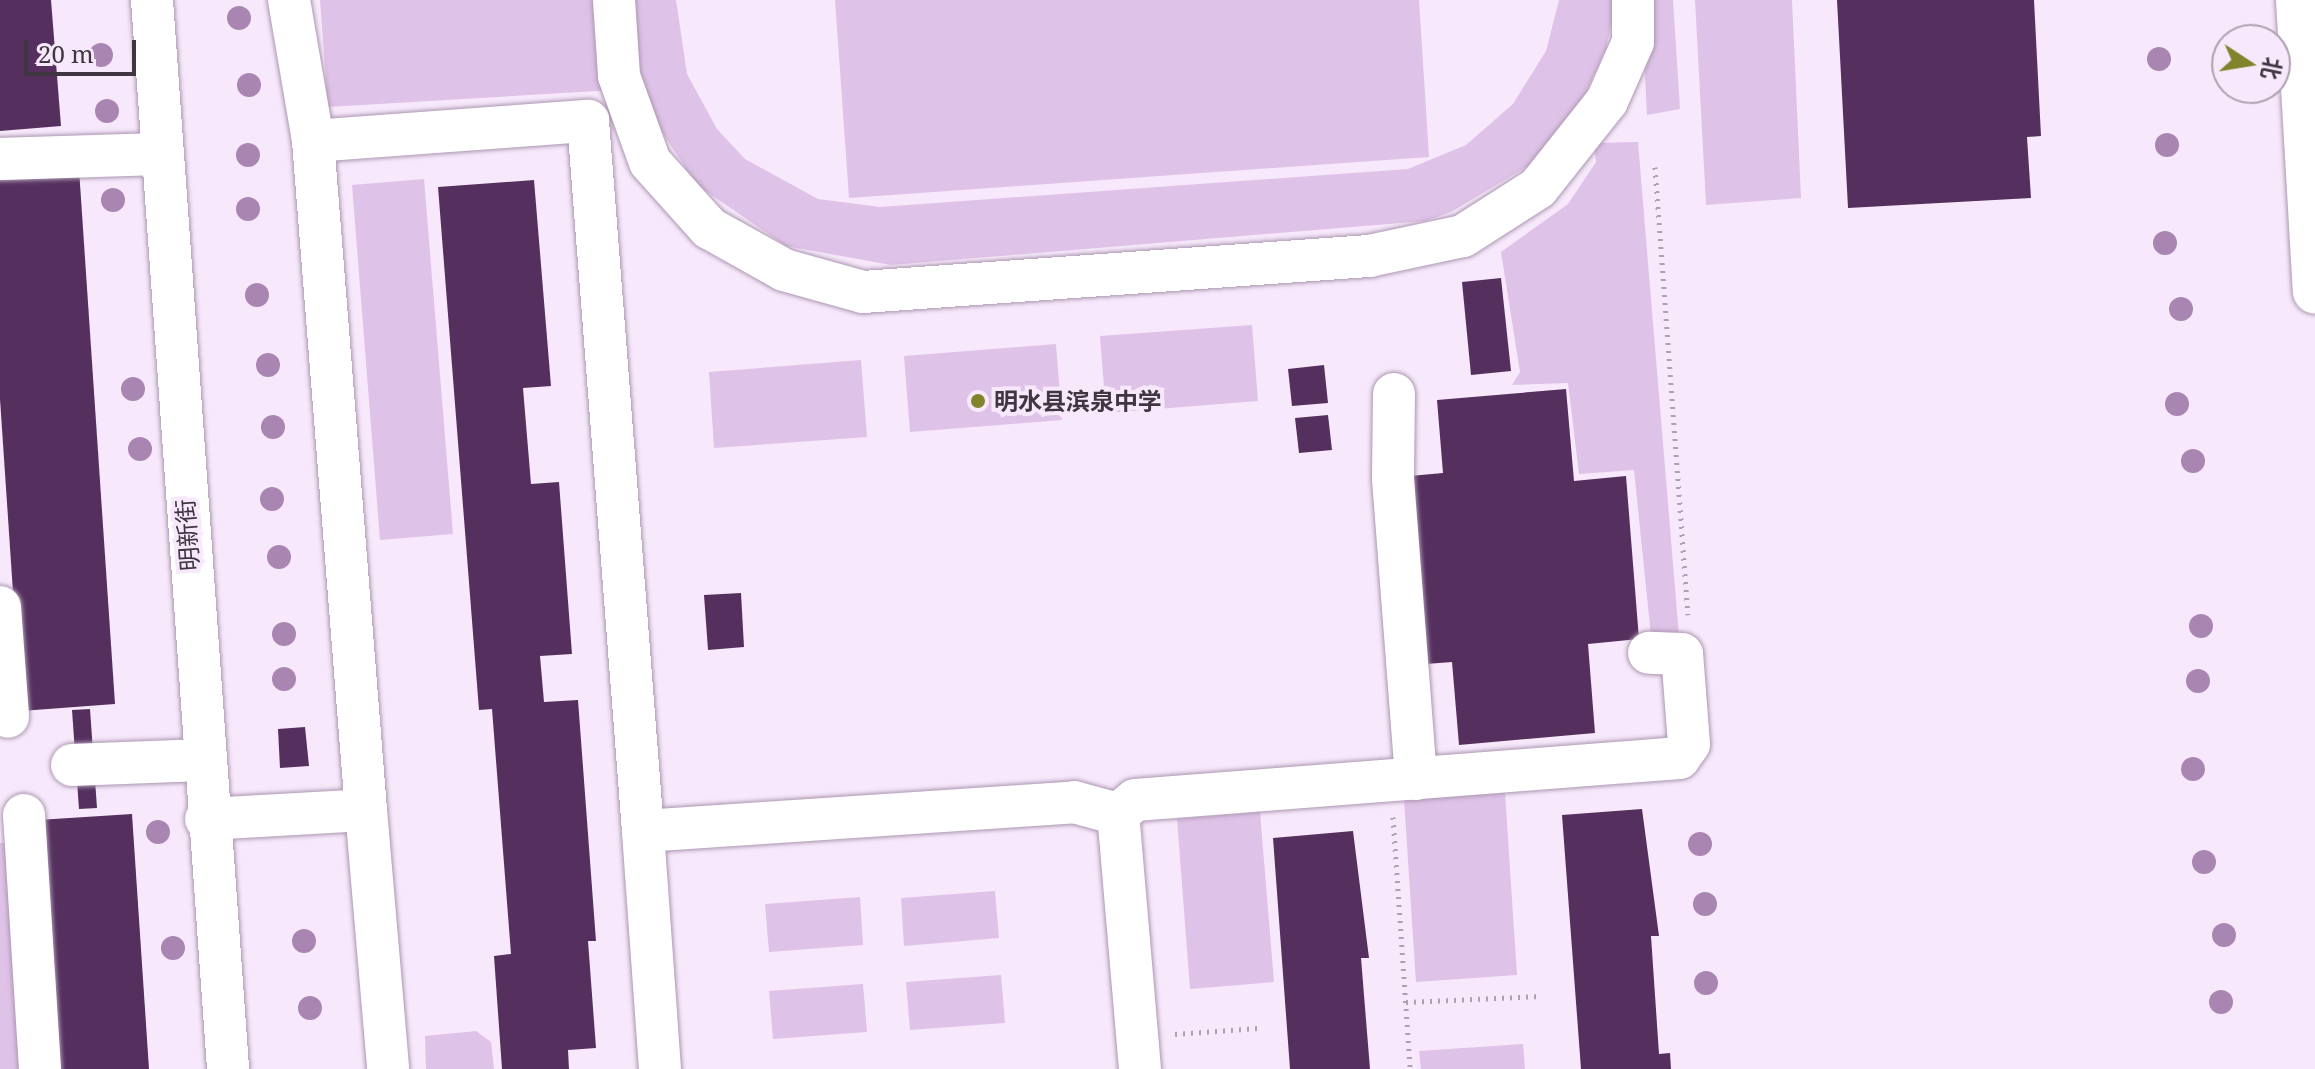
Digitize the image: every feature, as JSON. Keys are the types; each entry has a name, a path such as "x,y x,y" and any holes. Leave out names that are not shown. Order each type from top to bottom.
{"main road":[{"path":"2298,0 2315,292"}],"street":[{"name":"明新街","path":"152,0 206,819 228,1069"},
{"path":"289,0 313,141 388,1069"},
{"path":"614,0 619,76 650,162 709,228 784,270 863,292 1369,256 1463,236 1538,188 1607,101 1633,42 1633,0"},
{"path":"313,141 588,121 660,1069"},
{"path":"0,159 162,154"},
{"path":"1394,394 1380,478 1403,780"},
{"path":"0,607 8,717"},
{"path":"1118,814 1135,800 1679,758 1689,744 1665,653"},
{"path":"72,765 202,760"},
{"path":"643,831 876,825 1074,802 1118,814"},
{"path":"206,819 366,810"},
{"path":"1118,814 1139,1053"},
{"path":"24,815 40,1069"}],"path":[{"path":"1655,167 1690,641 1665,653"},
{"path":"1403,780 1410,1069"},
{"path":"1406,1002 1542,996"},
{"path":"1139,1053 1258,1028"}],"shaded area":[{"path":"320,0 606,0 614,90 328,107"},
{"path":"624,0 676,0 687,74 717,129 745,159 818,199 880,207 1408,169 1466,145 1513,104 1546,51 1559,0 1616,0 1606,49 1578,109 1535,162 1451,212 1425,221 891,265 786,246 697,185 638,96"},
{"path":"835,0 1419,0 1429,157 849,198"},
{"path":"1641,0 1673,0 1680,109 1647,115"},
{"path":"1695,0 1792,0 1801,198 1706,205"},
{"path":"1638,142 1679,636 1651,636 1634,470 1579,474 1568,383 1512,385 1520,372 1501,252 1568,204 1596,162 1594,143"},
{"path":"424,179 453,534 380,540 352,185"},
{"path":"1252,325 1258,401 1106,413 1100,336"},
{"path":"1056,344 1062,420 910,432 904,356"},
{"path":"861,360 867,437 714,448 709,372"},
{"path":"1505,793 1517,975 1416,982 1404,800"},
{"path":"1260,812 1274,982 1190,989 1177,819"},
{"path":"0,843 13,843 30,1069 0,1069"},
{"path":"995,891 999,938 904,946 901,898"},
{"path":"860,897 863,945 769,952 765,904"},
{"path":"1001,975 1005,1023 910,1030 906,982"},
{"path":"863,984 867,1032 773,1039 769,991"},
{"path":"476,1031 491,1042 494,1069 426,1069 425,1036"},
{"path":"1523,1044 1525,1069 1421,1069 1419,1051"}],"building":[{"path":"0,0 51,0 61,126 0,131"},
{"path":"1837,0 2034,0 2041,136 2027,137 2031,198 1848,208"},
{"path":"79,169 115,704 21,711 0,399 0,174"},
{"path":"534,180 551,386 523,388 531,484 559,482 572,654 540,656 544,702 578,700 596,941 588,941 596,1048 568,1050 569,1069 502,1069 494,956 511,954 492,709 479,710 438,187"},
{"path":"1501,278 1511,371 1471,375 1462,282"},
{"path":"1324,365 1328,403 1292,406 1288,369"},
{"path":"1566,389 1574,481 1626,476 1639,639 1588,644 1595,733 1459,745 1452,662 1426,664 1410,476 1443,473 1437,400"},
{"path":"1328,415 1332,450 1299,453 1295,418"},
{"path":"741,593 744,647 708,650 704,595"},
{"path":"90,709 97,808 79,809 72,710"},
{"path":"305,727 309,766 280,768 278,729"},
{"path":"1642,809 1659,936 1651,936 1659,1054 1670,1053 1671,1069 1581,1069 1562,815"},
{"path":"132,814 149,1069 55,1069 38,820"},
{"path":"1353,831 1369,958 1361,958 1370,1069 1290,1069 1273,838"}],"place":[{"name":"明水县滨泉中学","path":"978,401"}]}
